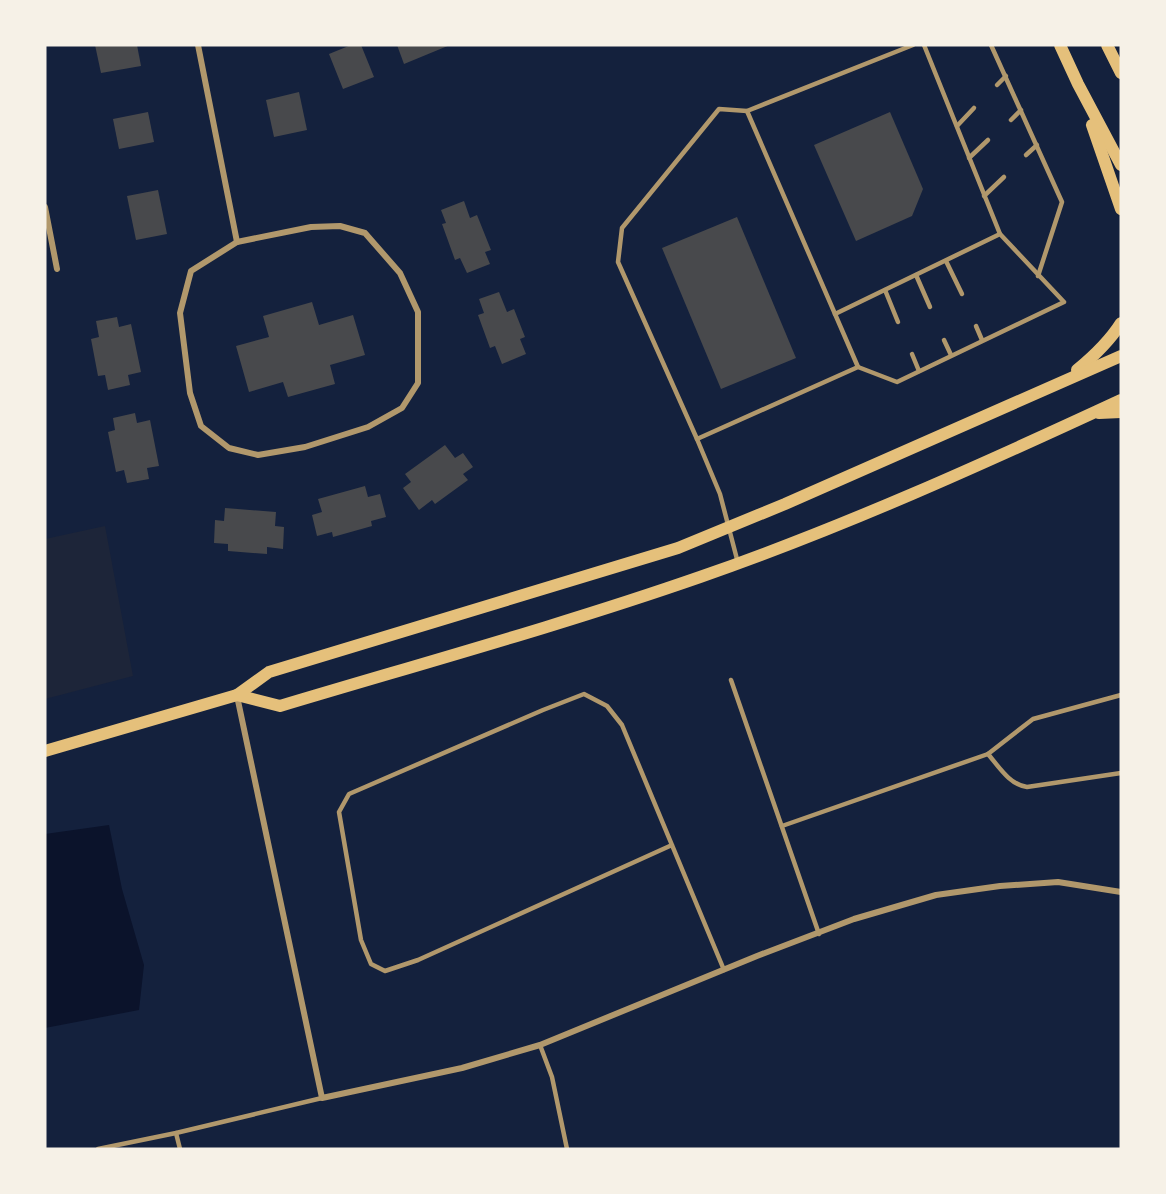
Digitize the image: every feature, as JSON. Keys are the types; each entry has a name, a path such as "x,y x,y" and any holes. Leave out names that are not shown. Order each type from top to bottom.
{"main road":[{"path":"1060,45 1121,165"},
{"path":"1107,45 1121,73"},
{"path":"1078,84 1121,209"},
{"path":"1064,381 1095,355 1121,323"},
{"path":"45,751 237,695 269,672 678,548 796,500 1121,356"},
{"path":"237,695 280,706 540,629 738,563 891,504 1121,400"},
{"path":"1092,413 1121,412"}],"street":[{"path":"198,45 237,242"},
{"path":"45,207 57,269"},
{"path":"340,226 365,233 400,273 418,312 418,383 402,408 368,427 305,447 258,455 229,448 201,426 190,393 180,313 191,271 237,242 310,227 340,226"},
{"path":"237,695 322,1098 462,1068 540,1045 854,919 936,895 1000,886 1058,882 1121,892"}],"lane":[{"path":"738,563 720,495 618,262 622,228 719,109 747,111 913,45"},
{"path":"697,439 858,367 897,382 1064,302 1000,234 924,45"},
{"path":"991,45 1062,202 1038,276"},
{"path":"997,85 1006,76"},
{"path":"957,126 974,108"},
{"path":"1011,120 1021,110"},
{"path":"747,111 858,367"},
{"path":"969,158 988,141"},
{"path":"1026,155 1037,145"},
{"path":"984,196 1004,177"},
{"path":"835,314 1000,234"},
{"path":"946,261 962,294"},
{"path":"916,275 930,307"},
{"path":"885,290 898,322"},
{"path":"976,326 982,340"},
{"path":"944,339 951,355"},
{"path":"912,354 920,371"},
{"path":"731,680 819,934"},
{"path":"672,844 407,964 385,970 371,964 361,940 339,812 349,794 584,694 607,706 622,725 660,813 724,970"},
{"path":"782,826 988,754 1033,719 1121,695"},
{"path":"988,754 1012,782 1019,786 1027,787 1121,772"},
{"path":"540,1045 552,1077 567,1149"},
{"path":"98,1149 177,1133 322,1098"},
{"path":"177,1133 180,1149"}],"shaded area":[{"path":"105,526 133,676 45,699 45,539"},
{"path":"109,825 122,889 144,965 139,1010 45,1028 45,834"}],"building":[{"path":"95,45 137,45 141,66 101,73"},
{"path":"351,45 361,45 374,77 343,89 329,54"},
{"path":"397,45 450,45 404,64"},
{"path":"299,92 307,130 274,137 266,100"},
{"path":"148,112 154,142 119,149 113,119"},
{"path":"890,112 923,189 912,216 856,241 814,145"},
{"path":"158,190 167,234 136,240 127,196"},
{"path":"464,201 470,218 477,215 491,250 485,252 490,264 467,273 460,258 455,260 442,224 446,223 441,210"},
{"path":"737,217 796,358 721,389 662,248"},
{"path":"499,292 507,312 514,309 525,337 520,339 526,354 502,364 495,346 490,348 478,315 484,313 479,299"},
{"path":"312,302 319,325 353,315 365,355 330,365 335,384 288,397 283,382 249,392 236,346 269,337 263,316"},
{"path":"117,317 119,327 131,324 141,372 128,375 130,385 108,390 105,375 98,376 91,339 99,337 96,321"},
{"path":"135,413 137,423 150,420 159,466 147,468 149,479 127,483 124,470 116,472 108,432 115,430 113,418"},
{"path":"445,445 455,458 463,453 473,467 463,474 468,480 435,504 432,500 419,510 403,488 411,482 405,474"},
{"path":"365,486 368,497 380,494 386,517 371,521 372,526 333,537 332,532 317,536 312,515 322,512 318,499"},
{"path":"225,508 276,512 275,526 284,527 283,549 267,547 267,554 228,551 228,544 214,543 215,520 224,521"}]}
